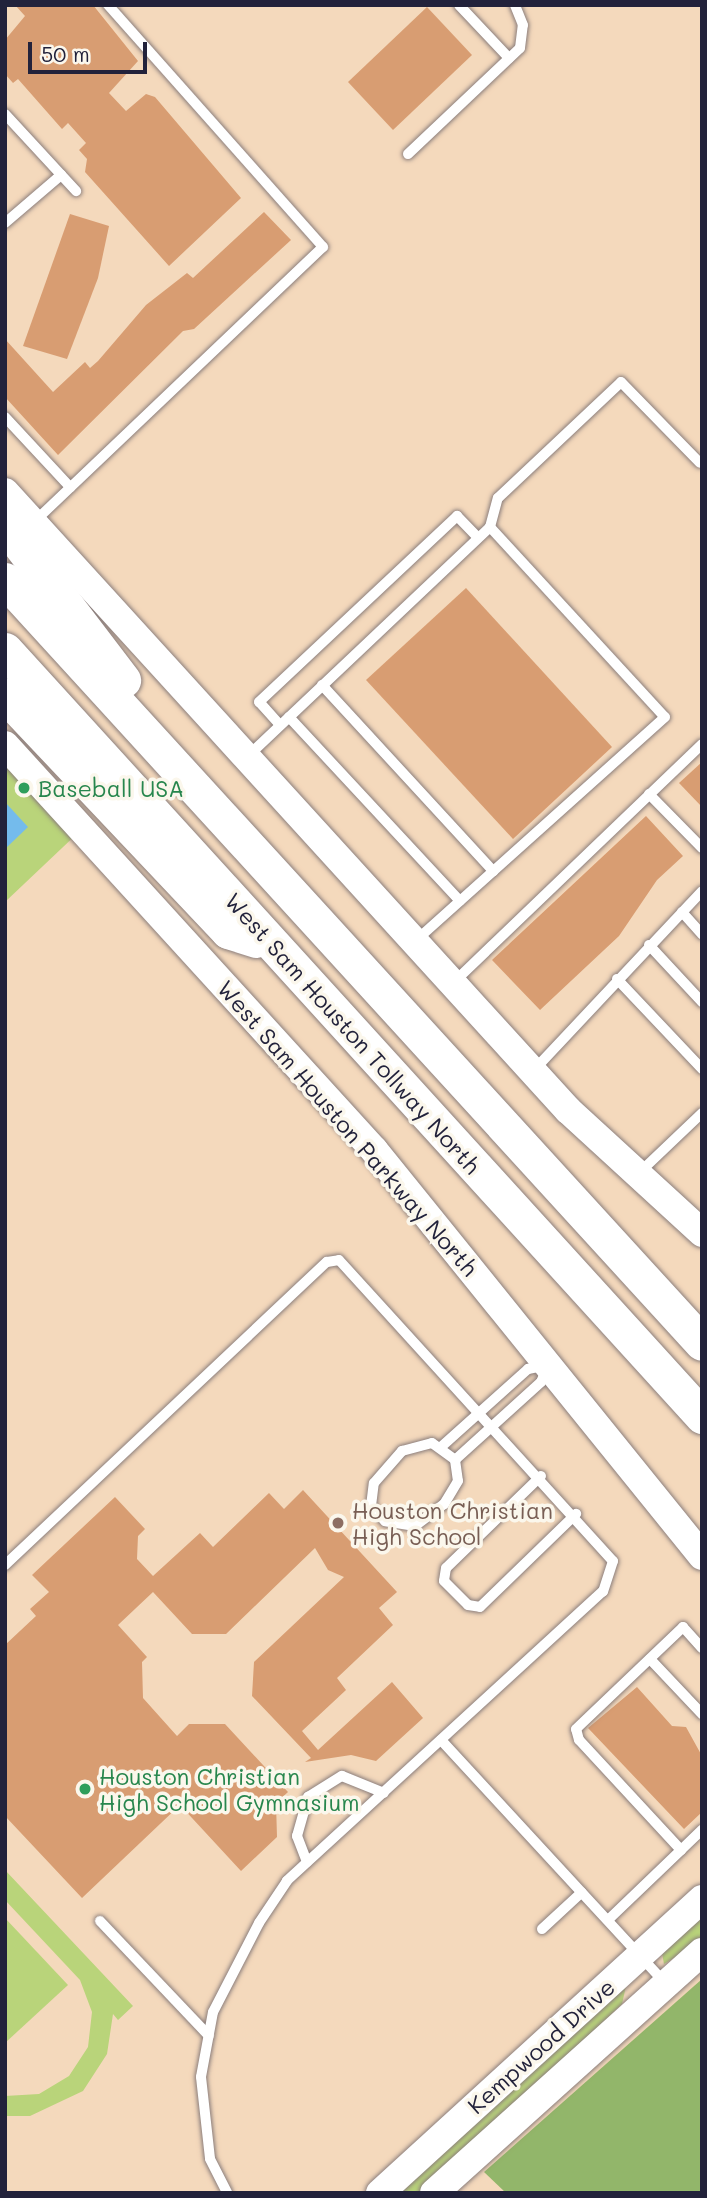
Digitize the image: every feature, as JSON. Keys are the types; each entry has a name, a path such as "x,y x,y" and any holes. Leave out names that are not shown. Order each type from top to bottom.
{"highway":[{"path":"19,524 252,850"},
{"name":"West Sam Houston Tollway North","path":"5,580 702,1343"},
{"name":"West Sam Houston Tollway North","path":"5,650 702,1416"},
{"path":"5,695 228,931 274,945"}],"main road":[{"path":"5,492 19,524 247,757 533,1071 702,1233"},
{"name":"West Sam Houston Parkway North","path":"7,749 374,1150 702,1556"},
{"name":"Kempwood Drive","path":"380,2193 702,1899"},
{"name":"Kempwood Drive","path":"434,2193 702,1952"}],"lane":[{"path":"19,524 70,487 323,247 108,5"},
{"path":"459,5 509,58"},
{"path":"408,154 520,48 523,25 516,5"},
{"path":"5,114 76,191"},
{"path":"5,223 61,175"},
{"path":"247,757 490,527 498,498 621,382 700,463"},
{"path":"5,417 70,487"},
{"path":"280,725 259,702 298,665 457,516 478,538"},
{"path":"415,942 665,717 490,527"},
{"path":"322,685 493,871"},
{"path":"289,717 460,901"},
{"path":"453,983 702,744"},
{"path":"649,794 702,848"},
{"path":"533,1071 702,891"},
{"path":"682,912 702,933"},
{"path":"649,945 702,1002"},
{"path":"617,979 702,1069"},
{"path":"638,1174 702,1113"},
{"path":"5,1565 327,1262 339,1260 576,1514 613,1560 603,1591 307,1862 259,1923 213,2012 201,2077 210,2159 227,2193"},
{"path":"441,1447 528,1369 548,1365"},
{"path":"455,1460 541,1382 548,1365"},
{"path":"416,1444 441,1447 455,1460 458,1481 430,1517 399,1527 375,1514 369,1494 388,1464 416,1444"},
{"path":"541,1476 446,1568 444,1581 468,1605 480,1606 576,1514"},
{"path":"681,1850 576,1729 683,1627 702,1648"},
{"path":"650,1659 702,1714"},
{"path":"442,1741 666,1984"},
{"path":"307,1862 298,1836 308,1797 342,1776 384,1793"},
{"path":"608,1920 702,1830"},
{"path":"542,1929 582,1892"},
{"path":"100,1921 209,2036"}],"green space":[{"name":"Baseball USA","path":"5,745 81,830 5,902"},
{"path":"5,1870 133,2006 118,2020 113,2014 107,2054 83,2091 30,2116 5,2116 5,2096 39,2094 69,2076 88,2047 92,2012 80,1980 5,1900"},
{"path":"702,1911 702,1941 664,1964 662,1953"},
{"path":"5,1918 68,1985 5,2043"},
{"path":"702,1979 702,2193 506,2193 484,2172"},
{"path":"626,1986 622,2004 425,2193 391,2193"}],"water":[{"path":"5,802 28,827 5,849"}],"building":[{"path":"15,5 93,5 138,61 109,93 126,111 146,94 155,97 241,198 169,266 85,172 87,159 79,150 86,143 68,123 62,129 18,79 13,83 5,74 5,40 25,16"},
{"path":"427,7 472,55 393,130 348,82"},
{"path":"264,212 291,240 194,329 183,331 58,455 5,397 5,339 53,392 85,362 90,368 98,361 146,305 187,273 193,278"},
{"path":"70,214 109,226 98,278 67,359 23,346"},
{"path":"466,588 612,747 513,839 366,680"},
{"path":"702,762 702,807 679,783"},
{"path":"646,816 683,856 657,880 619,936 540,1010 492,960"},
{"path":"303,1490 397,1592 379,1608 393,1625 337,1678 346,1690 302,1731 318,1750 392,1682 423,1718 376,1761 351,1755 305,1762 311,1758 252,1696 254,1662 344,1577 328,1570 315,1548 226,1634 192,1634 153,1592 118,1625 147,1657 142,1662 143,1698 177,1736 189,1724 225,1724 288,1792 276,1803 277,1837 241,1871 180,1805 82,1898 5,1816 5,1645 36,1616 30,1609 49,1592 32,1575 115,1497 145,1529 138,1536 137,1559 153,1576 200,1533 213,1547 269,1493 284,1509"},
{"path":"637,1687 672,1726 686,1727 702,1756 702,1812 684,1829 588,1728"}],"place":[{"name":"Baseball USA","path":"24,788"},
{"name":"Houston Christian High School","path":"338,1523"},
{"name":"Houston Christian High School Gymnasium","path":"85,1789"}]}
